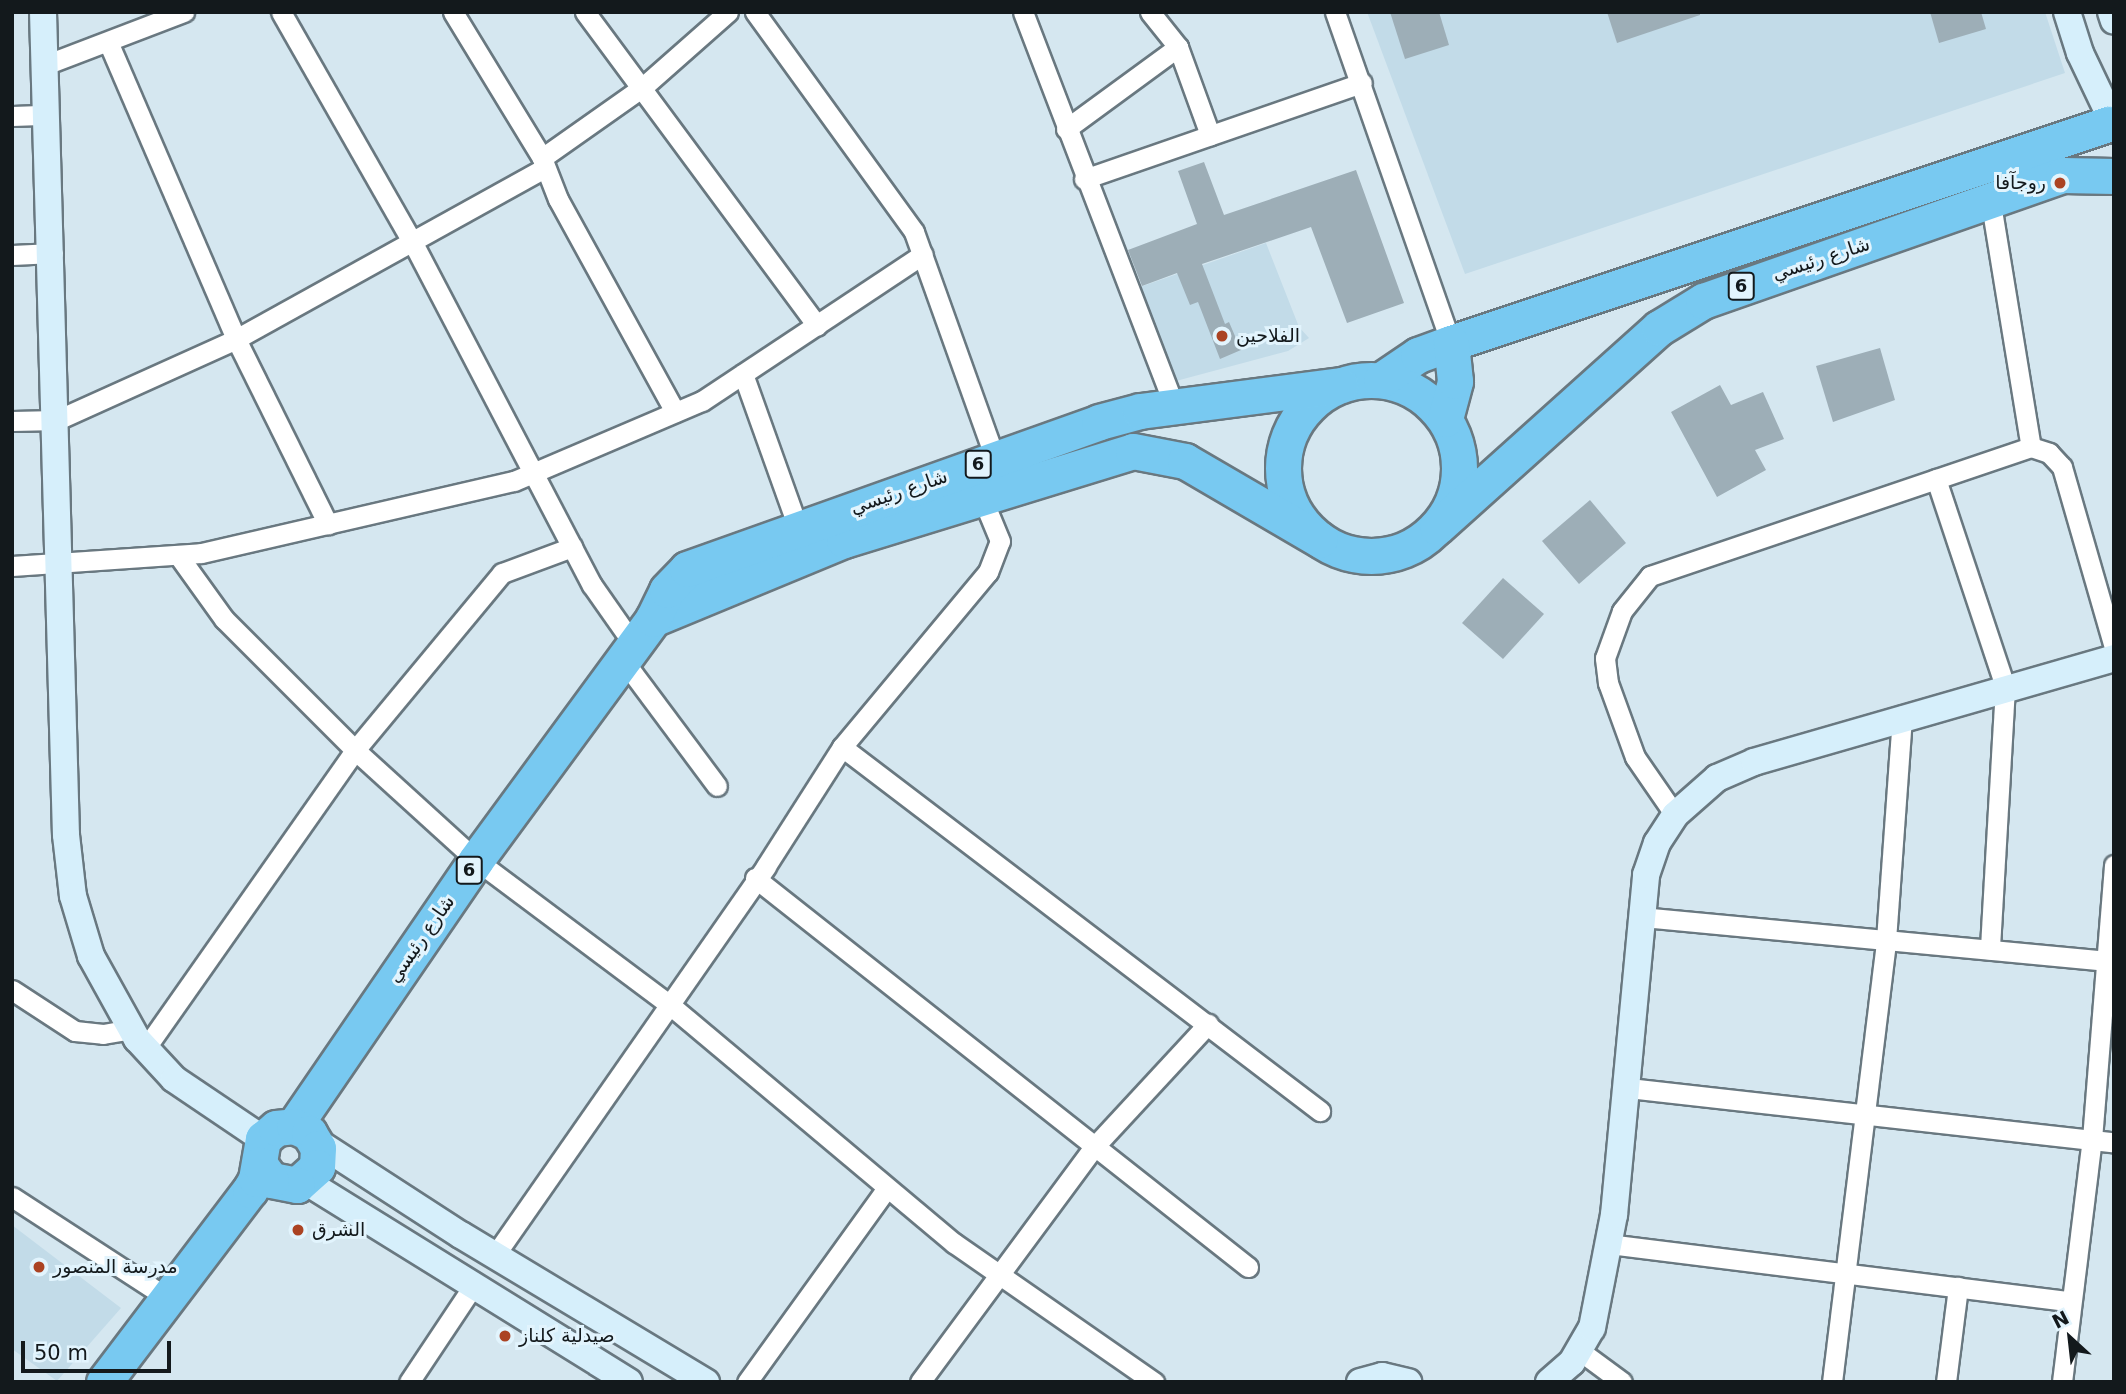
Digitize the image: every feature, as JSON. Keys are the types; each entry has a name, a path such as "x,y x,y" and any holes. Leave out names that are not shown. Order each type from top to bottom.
{"highway":[{"path":"2111,118 2106,152 2114,167"},
{"name":"شارع رئيسي","path":"1381,380 1418,355 1451,343 2111,118"},
{"name":"شارع رئيسي","path":"637,642 845,540 1116,454 1146,451 1165,454 1209,473 1343,552 1381,556 1418,543 1679,314 1754,281 1991,204 2063,176 2114,176"},
{"path":"1445,419 1455,381 1451,343"},
{"name":"شارع رئيسي","path":"133,1382 245,1220 476,860 637,642 667,590 687,569 1100,422 1175,407 1381,380 1417,392 1445,419 1456,442 1459,480 1452,505 1437,527"},
{"name":"شارع رئيسي","path":"1320,540 1294,512 1285,489 1283,463 1300,416 1317,398 1340,385"},
{"name":"شارع رئيسي","path":"104,1382 250,1190 286,1156"}],"street":[{"path":"43,12 53,253 69,866 91,956 137,1039 174,1079 473,1286 629,1382"},
{"path":"45,65 109,44 184,12"},
{"path":"281,12 413,243 572,547 637,642 717,786"},
{"path":"453,12 543,162 675,412"},
{"path":"585,12 644,86 738,224 817,326"},
{"path":"12,421 57,419 236,339 413,243 543,162 644,86 728,12"},
{"path":"755,12 904,216 923,254 995,458"},
{"path":"1023,12 1084,179 1175,407"},
{"path":"1150,12 1178,47 1210,135"},
{"path":"1335,12 1451,343"},
{"path":"2067,12 2080,53 2111,118"},
{"path":"2111,12 2114,21"},
{"path":"109,44 236,339 328,524"},
{"path":"1066,129 1178,47"},
{"path":"1084,179 1362,83"},
{"path":"12,116 47,115"},
{"path":"1991,204 2031,447"},
{"path":"12,255 53,253"},
{"path":"12,566 178,555 328,524 533,473 675,412 743,374 923,254"},
{"path":"743,374 798,528"},
{"path":"1675,815 1635,757 1608,683 1605,658 1608,642 1630,598 1650,576 2031,447 2049,453 2062,467 2114,647"},
{"path":"1936,479 2005,687 1990,950"},
{"path":"495,1255 670,1004 842,747 988,572 1000,541 981,495"},
{"path":"137,1039 355,750 502,573 572,547"},
{"path":"178,555 224,619 355,750 476,860 670,1004 886,1189 998,1274 1154,1382"},
{"path":"1549,1382 1580,1351 1591,1328 1608,1244 1629,1088 1642,917 1651,859 1675,815 1702,789 1734,770 1902,716 2114,658"},
{"path":"1832,1382 1848,1273 1886,940 1902,716"},
{"path":"842,747 1321,1111"},
{"path":"2062,1382 2069,1301 2092,1139 2114,865"},
{"path":"755,877 1248,1267"},
{"path":"1642,917 2105,961"},
{"path":"12,990 75,1031 137,1039"},
{"path":"920,1382 1094,1147 1208,1024"},
{"path":"1629,1088 2114,1142"},
{"path":"286,1156 495,1255 706,1382"},
{"path":"747,1382 886,1189"},
{"path":"12,1197 169,1299"},
{"path":"1608,1244 2069,1301"},
{"path":"409,1382 473,1286"},
{"path":"1946,1382 1958,1287"},
{"path":"1580,1351 1622,1382"},
{"path":"1360,1382 1382,1376 1408,1382"}],"shaded area":[{"path":"1367,12 2045,12 2065,73 1465,274"},
{"path":"1266,243 1299,327 1309,338 1288,351 1176,381 1140,287"},
{"name":"مدرسة المنصور","path":"12,1225 121,1308 57,1381 12,1349"}],"building":[{"path":"1390,12 1439,12 1449,45 1405,59"},
{"path":"1607,12 1700,12 1700,15 1617,43"},
{"path":"1930,12 1981,12 1986,29 1939,43"},
{"path":"1204,162 1224,215 1356,170 1404,303 1347,323 1311,227 1202,264 1225,324 1229,322 1241,350 1220,359 1198,302 1190,305 1177,273 1142,286 1128,250 1197,224 1178,171"},
{"path":"1880,348 1895,400 1833,422 1816,366"},
{"path":"1720,385 1731,405 1763,392 1784,439 1755,450 1766,470 1717,497 1671,412"},
{"path":"1590,500 1626,543 1579,584 1542,541"},
{"path":"1503,578 1544,614 1503,659 1462,623"}],"place":[{"name":"روجآفا","path":"2060,183"},
{"name":"الفلاحين","path":"1222,336"},
{"name":"الشرق","path":"298,1230"},
{"name":"مدرسة المنصور","path":"39,1267"},
{"name":"صيدلية كلناز","path":"505,1336"}]}
